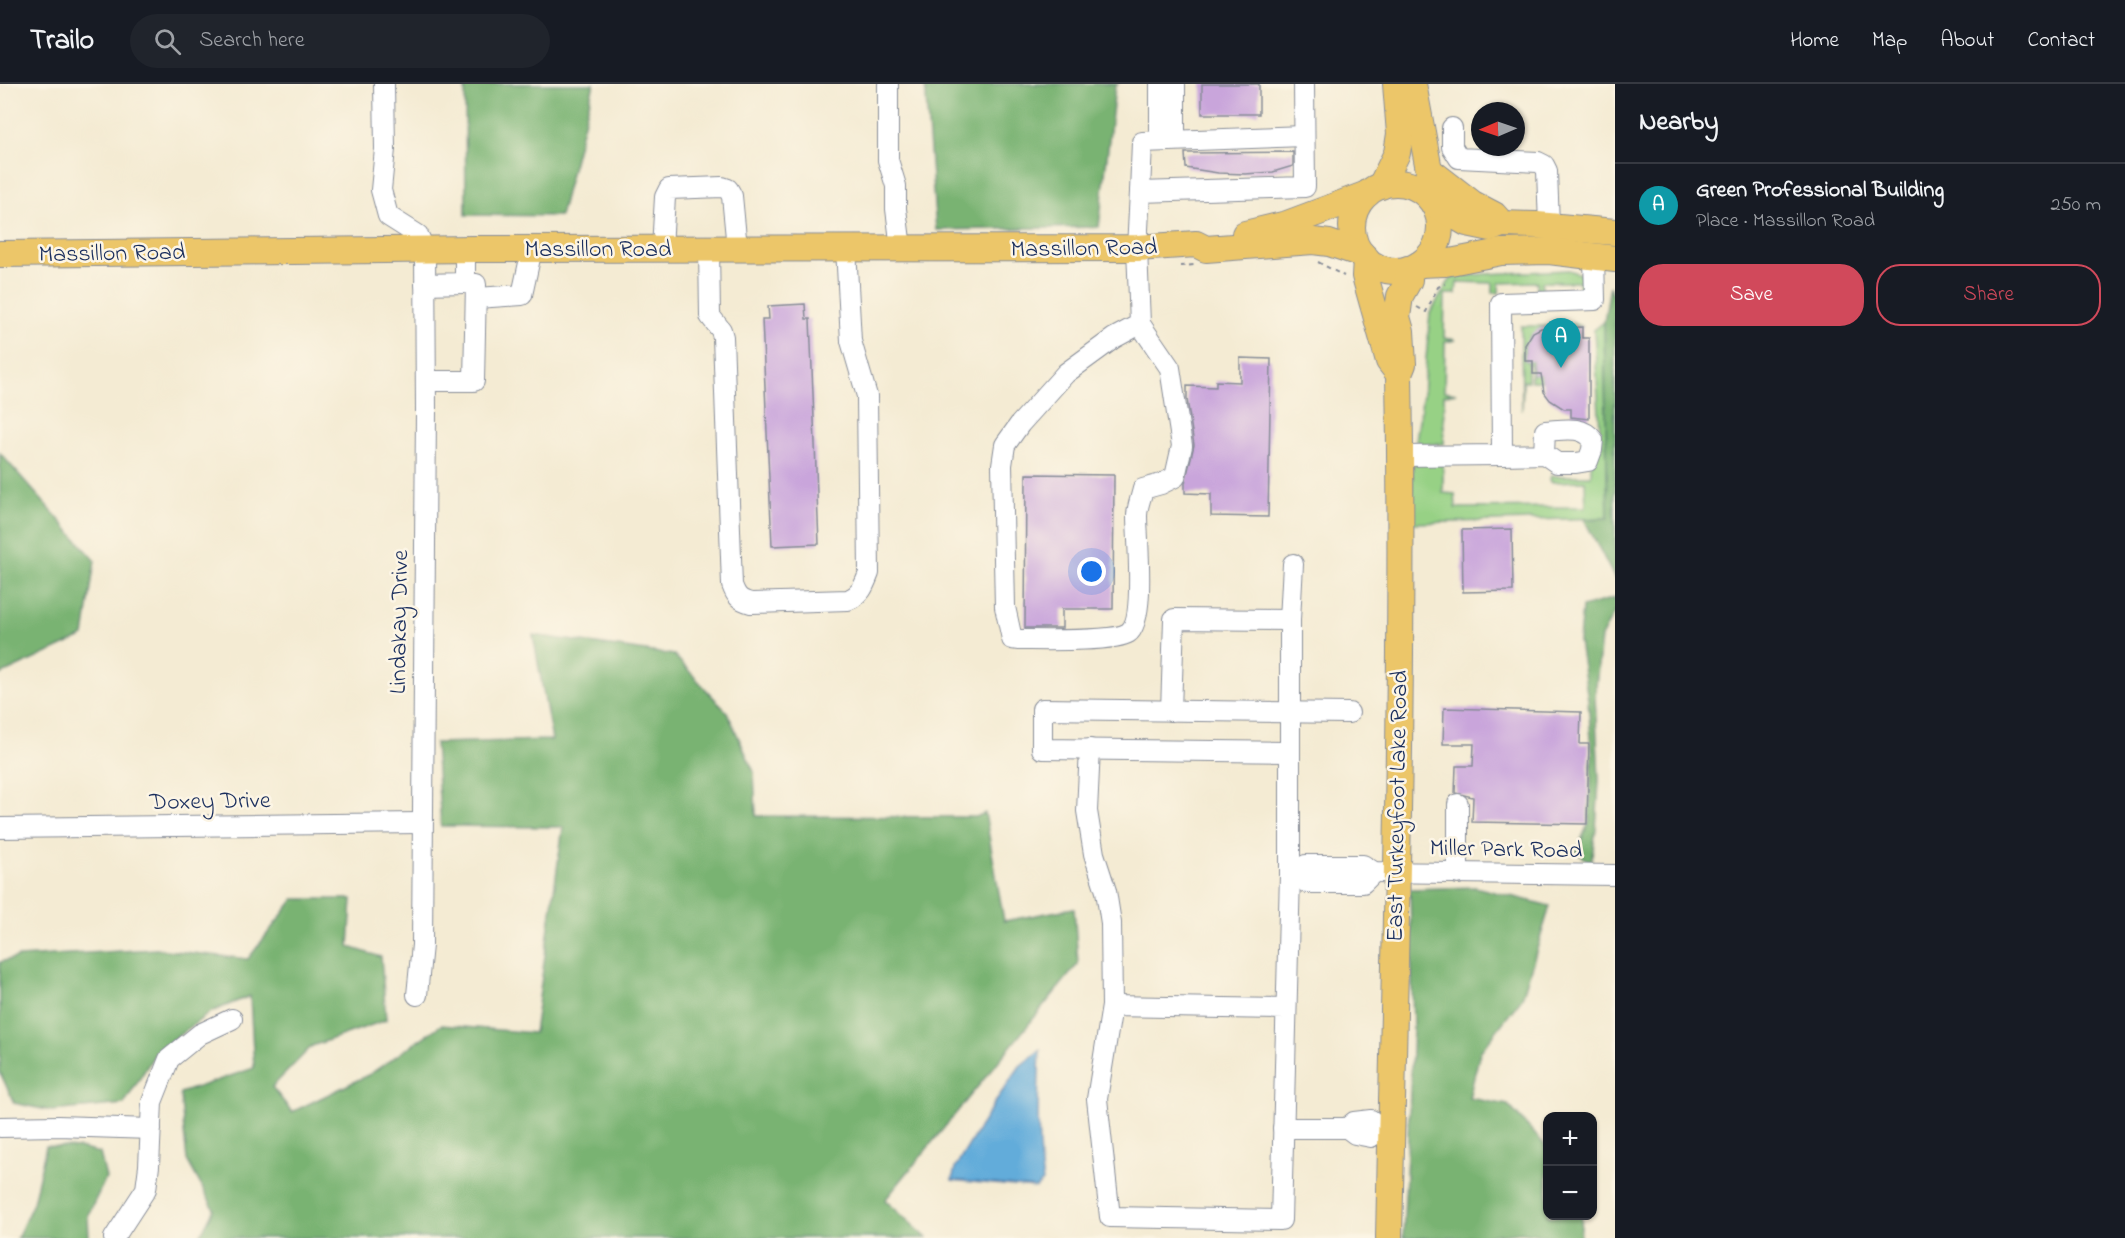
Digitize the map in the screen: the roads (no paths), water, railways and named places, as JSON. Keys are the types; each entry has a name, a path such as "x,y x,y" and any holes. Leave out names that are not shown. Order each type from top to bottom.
{"main road":[{"path":"1396,84 1400,134 1397,153 1374,190 1358,204 1353,216 1354,241 1364,256 1381,268 1394,271 1501,252 1550,251 1605,258"},
{"path":"1413,84 1430,190 1439,217 1440,230 1437,243 1430,255 1414,267"},
{"path":"1374,190 1390,183 1402,183 1430,190 1473,204 1494,215 1502,224"},
{"name":"Massillon Road","path":"1196,244 1205,237 1252,233 1287,224 1374,190"},
{"path":"1430,190 1467,223 1491,228 1502,224 1549,225 1615,232"},
{"name":"Massillon Road","path":"0,254 465,249 1137,248 1196,244 1206,249 1313,242 1329,243 1364,256"},
{"name":"East Turkeyfoot Lake Road","path":"1364,256 1365,276 1389,361 1399,374"},
{"path":"1401,331 1410,322 1432,275 1445,263"},
{"name":"East Turkeyfoot Lake Road","path":"1389,1238 1385,1129 1385,872 1400,456 1399,374 1403,363 1401,331 1397,318 1400,296 1414,267"}],"street":[{"path":"384,84 386,149 381,190 388,216 418,235 425,250"},
{"path":"888,84 888,160 896,186 896,209 901,248"},
{"path":"1160,84 1168,140"},
{"path":"1168,140 1175,84"},
{"path":"1140,192 1305,187 1304,84"},
{"path":"1452,128 1452,147 1459,158 1538,162 1544,165 1547,171 1549,225"},
{"path":"1140,324 1114,339 1066,373 1020,424 1005,445 1002,465 1005,607 1012,639 1078,640 1129,633 1135,623 1139,597 1137,513 1143,489 1175,477 1182,446 1170,368 1140,324 1137,248 1142,142 1304,135"},
{"path":"662,248 665,197 669,189 722,187 728,189 732,196 737,248"},
{"path":"709,248 710,316 721,330 723,337 732,585 735,595 741,601 751,603 848,600 856,597 864,587 869,573 867,396 851,341 846,248"},
{"path":"465,249 465,283"},
{"path":"477,298 522,295 532,249"},
{"name":"Lindakay Drive","path":"417,995 422,945 425,250"},
{"path":"1502,454 1501,303 1595,300 1605,258"},
{"path":"425,284 476,284 477,298 474,381 426,381"},
{"path":"1400,456 1544,454"},
{"path":"1090,749 1087,811 1094,854 1106,891 1111,923 1112,1006 1096,1099 1110,1217 1281,1220 1285,1009 1295,874 1290,752 1290,620 1293,564"},
{"path":"1172,711 1174,618 1290,620"},
{"path":"1290,752 1042,749 1041,709 1349,713"},
{"path":"1458,804 1458,874"},
{"name":"Doxey Drive","path":"0,828 421,823"},
{"name":"Miller Park Road","path":"1295,874 1306,865 1363,865 1385,872 1615,875"},
{"path":"1112,1006 1285,1009"},
{"path":"114,1238 146,1190 152,1102 169,1059 200,1034 232,1019"},
{"path":"1283,1128 1347,1128 1354,1122 1371,1120 1385,1129"},
{"path":"0,1127 151,1129"}],"water":[{"path":"1040,1050 1038,1133 1043,1182 1036,1188 952,1180 955,1168 993,1105 1020,1066"}],"place":[{"name":"Green Professional Building","path":"1561,368"}]}
